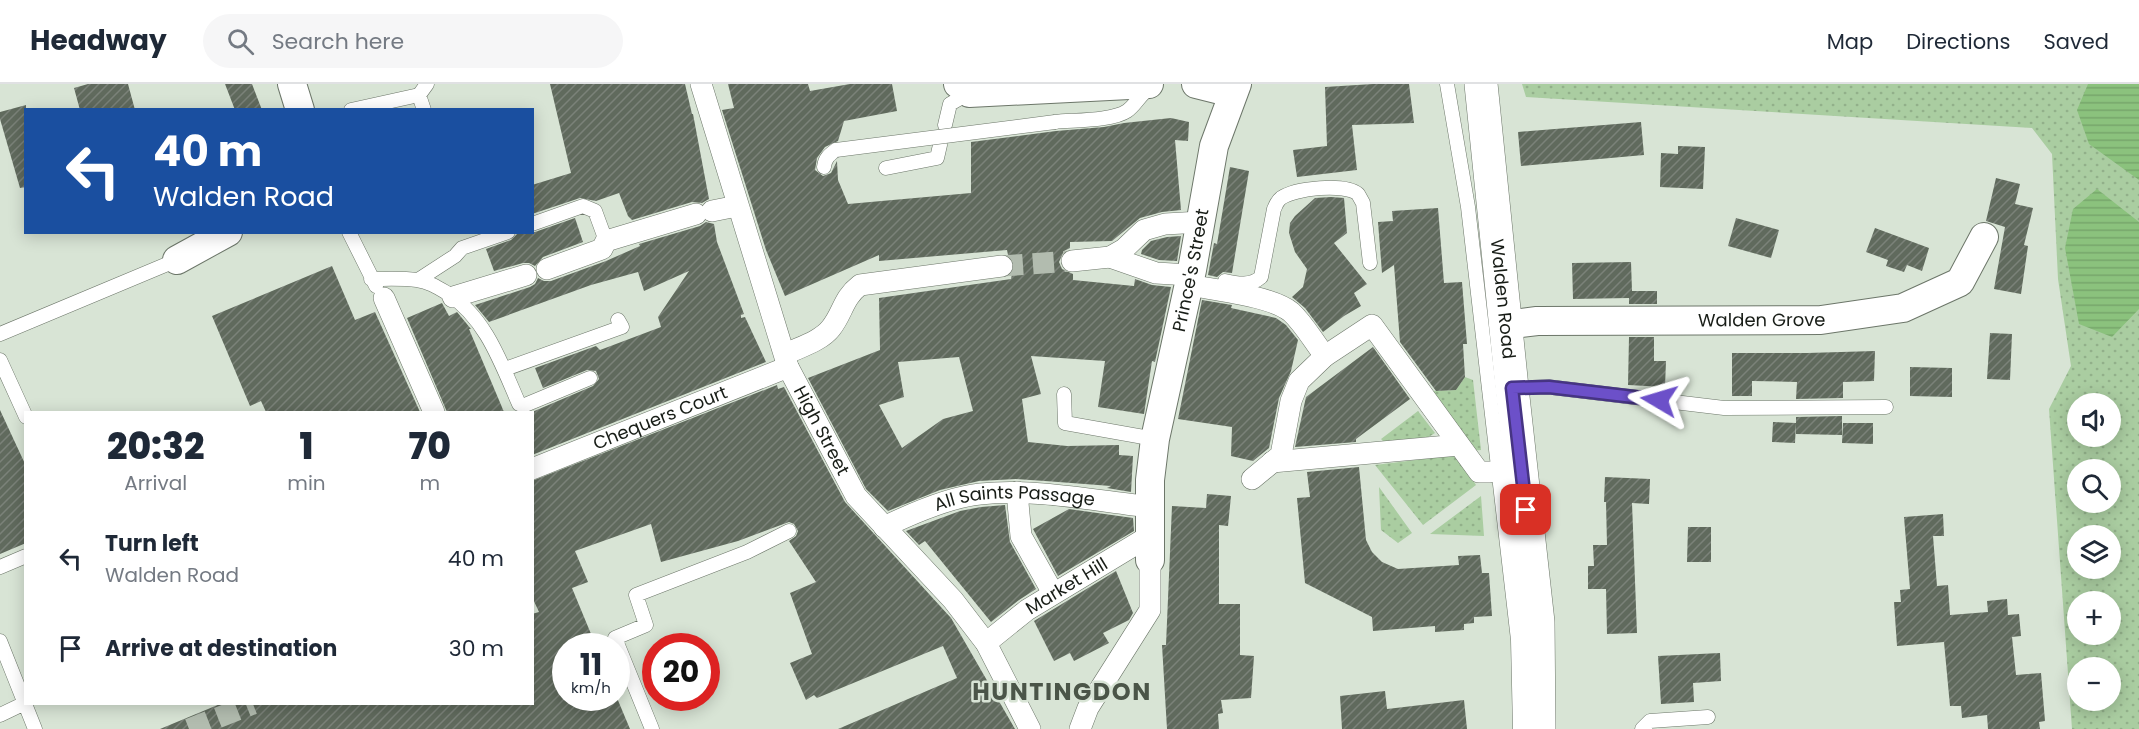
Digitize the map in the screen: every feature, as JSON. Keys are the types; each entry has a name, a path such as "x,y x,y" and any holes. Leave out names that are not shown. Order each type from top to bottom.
{"main road":[{"name":"Walden Road","path":"1481,84 1538,622 1539,729"}],"street":[{"path":"292,84 299,108"},
{"name":"High Street","path":"701,84 787,361 856,496 953,600 986,643 1030,729"},
{"path":"963,89 1149,84"},
{"path":"1196,84 1234,88"},
{"name":"Prince's Street","path":"1154,449 1190,280 1214,146 1234,88"},
{"path":"547,269 602,249 606,241 704,212 737,206"},
{"path":"1072,261 1110,257 1124,249 1144,230 1165,224 1201,222"},
{"path":"177,260 224,234"},
{"name":"Walden Grove","path":"1506,325 1537,321 1821,320 1903,308 1960,282 1984,237"},
{"path":"1110,257 1155,273 1190,280 1277,304 1291,312 1325,356"},
{"name":"Chequers Court","path":"534,468 787,361 825,335 832,327 851,292 860,285 1002,266"},
{"path":"453,297 526,275"},
{"path":"384,298 434,411"},
{"path":"1252,479 1281,455 1291,401 1299,381 1325,356 1372,325 1479,472 1490,472"},
{"path":"1272,462 1459,445"},
{"path":"1080,729 1088,708 1150,610 1150,480 1154,449"},
{"path":"1017,492 1020,536 1053,593"},
{"name":"All Saints Passage","path":"884,527 927,509 978,494 1017,492 1151,507"},
{"name":"Market Hill","path":"986,643 1027,610 1053,593 1151,548"}],"lane":[{"path":"824,167 829,155 836,150 1119,116 1129,110 1142,93 1157,84"},
{"path":"1447,84 1468,207 1518,640 1520,729"},
{"path":"945,125 950,104 963,89"},
{"path":"358,108 423,90 424,108"},
{"path":"886,168 937,158 940,145"},
{"path":"1190,280 1248,284 1256,282 1262,277 1274,209 1278,200 1287,194 1302,190 1342,188 1358,194 1363,204 1370,263"},
{"path":"534,223 583,206 595,210 606,241"},
{"path":"350,234 371,279 384,298"},
{"path":"418,280 455,256 462,248 502,234"},
{"path":"0,334 177,260"},
{"path":"371,279 418,280 432,284 453,297 479,321 505,369 519,404 525,405 590,378"},
{"path":"505,369 622,327 618,320"},
{"path":"0,360 24,413"},
{"path":"1512,388 1549,387 1724,408 1886,407"},
{"path":"1065,394 1065,423 1154,449"},
{"path":"652,729 615,638 646,625 636,595 747,552 789,531"},
{"path":"0,567 24,557"},
{"path":"0,641 24,701"},
{"path":"0,714 24,703"},
{"path":"26,705 35,729"},
{"path":"1642,729 1650,721 1707,717"}],"shaded area":[{"path":"1522,84 2139,84 2139,729 2072,729 2071,711 2121,711 2121,657 2067,657 2067,659 2049,409 2071,366 2058,279 2052,154 2032,128 1526,97"},
{"path":"2088,84 2139,84 2139,180 2089,144 2077,110"},
{"path":"2097,189 2139,222 2139,309 2112,337 2079,324 2065,248 2073,209"},
{"path":"1465,377 1473,380 1481,450 1469,451 1432,391 1456,390"},
{"path":"1418,411 1435,433 1425,439 1386,444 1381,439"},
{"path":"1456,455 1476,485 1423,525 1375,465"},
{"path":"1379,487 1412,533 1398,543 1381,530"},
{"path":"1481,496 1484,536 1430,534"}],"building":[{"path":"88,84 128,84 134,108 79,108 74,88"},
{"path":"225,84 252,84 261,108 234,108"},
{"path":"550,84 685,84 709,199 702,203 692,202 632,220 628,216 619,193 596,201 580,198 534,213 534,184 571,173"},
{"path":"728,84 808,84 810,91 850,84 892,84 897,111 844,121 838,141 825,147 817,158 815,170 823,176 831,173 837,161 838,180 848,204 971,193 971,142 1171,118 1189,122 1188,141 1175,140 1181,210 1140,218 1112,241 1070,242 1070,248 1064,251 1059,262 1062,269 1073,274 1073,280 1134,286 1135,279 1152,285 1171,287 1155,362 1152,361 1144,414 1098,407 1105,361 1031,356 1041,394 1022,399 1028,442 1067,446 1119,445 1119,455 1133,456 1131,492 1107,488 1111,486 1045,481 1016,479 979,481 940,490 888,511 866,489 808,378 880,350 879,298 1011,279 1014,264 1007,250 879,261 879,255 785,296 766,250 722,110 734,108","holes":["959,357 973,411 943,419 902,448 879,405 904,397 898,362"]},
{"path":"1409,84 1414,123 1352,125 1357,170 1297,177 1293,150 1327,146 1325,87"},
{"path":"26,105 24,108 24,187 20,188 0,112"},
{"path":"1641,122 1644,155 1521,166 1518,132"},
{"path":"1678,146 1705,147 1703,189 1660,187 1661,153 1678,154"},
{"path":"1230,167 1249,171 1232,273 1223,272 1217,277 1208,275 1214,243 1217,244"},
{"path":"1996,178 2020,184 2015,204 2033,208 2024,245 2028,246 2021,294 1994,289 2005,227 1986,221"},
{"path":"1315,198 1344,198 1347,233 1334,243 1367,284 1354,293 1361,306 1323,332 1305,308 1292,297 1303,287 1307,269 1295,252 1289,233 1290,223 1295,216"},
{"path":"1438,208 1444,283 1462,282 1467,344 1463,344 1465,377 1456,390 1436,391 1400,342 1394,265 1382,273 1378,222 1393,221 1392,211"},
{"path":"575,218 583,242 543,257 535,266 523,263 494,271 486,249 511,240 517,234 534,234"},
{"path":"1736,218 1779,230 1771,258 1728,246"},
{"path":"706,222 714,224 717,242 744,314 741,318 745,317 766,362 534,454 534,411 593,386 599,379 596,371 587,370 543,388 535,368 596,346 600,350 661,327 658,317 689,271 644,291 638,272 591,285 489,322 475,305 530,287 538,278 551,281 606,261 640,246 639,244 700,226"},
{"path":"1875,228 1929,248 1922,271 1907,265 1904,272 1886,266 1888,260 1866,252"},
{"path":"1181,236 1177,261 1159,260 1141,254 1151,241"},
{"path":"1631,262 1632,291 1657,291 1657,304 1629,304 1629,298 1573,299 1572,263"},
{"path":"332,266 355,320 375,312 420,411 266,411 261,401 250,406 212,316"},
{"path":"1202,300 1232,305 1231,308 1276,318 1286,325 1298,340 1291,371 1279,398 1269,448 1253,461 1231,456 1232,427 1178,419"},
{"path":"442,303 449,316 457,312 471,329 469,329 504,411 447,411 407,318"},
{"path":"1990,333 2012,334 2010,380 1987,379"},
{"path":"1629,337 1654,337 1654,361 1666,361 1665,387 1628,385"},
{"path":"1373,347 1410,399 1356,439 1356,442 1295,447 1306,397"},
{"path":"1875,351 1874,381 1843,382 1843,398 1796,399 1797,382 1752,381 1752,396 1732,396 1732,353"},
{"path":"1910,367 1952,368 1952,397 1910,396"},
{"path":"777,385 778,389 784,387 845,502 951,618 1015,729 838,729 957,678 943,646 817,698 814,695 806,700 790,663 812,654 790,593 816,582 789,541 796,536 798,531 794,524 789,522 738,541 661,562 651,524 575,551 588,582 572,588 591,633 552,633 552,711 622,711 630,729 160,729 218,705 534,705 534,613 539,612 534,601 534,480"},
{"path":"0,410 24,462 24,544 0,554"},
{"path":"1842,416 1842,435 1796,434 1796,417"},
{"path":"1773,422 1796,423 1795,443 1772,442"},
{"path":"1843,423 1873,423 1873,444 1842,443"},
{"path":"1359,467 1366,540 1372,552 1382,562 1398,569 1459,565 1458,556 1480,555 1482,573 1489,573 1492,616 1474,617 1474,623 1464,624 1464,630 1435,632 1435,626 1373,631 1372,617 1305,583 1297,498 1310,497 1307,472"},
{"path":"1605,477 1650,479 1649,504 1632,503 1637,633 1607,634 1606,589 1588,589 1588,566 1594,566 1593,545 1607,545"},
{"path":"1207,494 1231,496 1228,526 1219,525 1219,604 1240,604 1240,655 1254,656 1251,698 1221,700 1223,713 1218,714 1219,729 1167,729 1162,645 1166,645 1172,506 1206,508"},
{"path":"1005,505 1010,542 1036,589 991,622 925,541 919,545 906,531 960,511"},
{"path":"1069,509 1133,518 1134,531 1058,576 1033,529"},
{"path":"1943,514 1944,536 1933,536 1937,586 1948,585 1950,615 1988,612 1987,601 2007,599 2008,615 2019,614 2021,636 2012,637 2016,675 2041,673 2045,721 2039,722 2040,729 1988,729 1987,715 1962,718 1961,706 1950,706 1944,642 1897,646 1894,602 1901,602 1900,590 1910,589 1904,517"},
{"path":"1688,527 1711,527 1711,562 1687,562"},
{"path":"1116,571 1133,613 1129,620 1103,633 1109,643 1074,661 1070,653 1054,661 1034,621"},
{"path":"1720,653 1721,681 1693,683 1694,702 1661,704 1658,656"},
{"path":"1385,691 1387,709 1464,700 1467,729 1342,729 1340,696"}],"tunnel":[{"path":"1002,266 1072,261"},
{"path":"189,729 250,705"}],"district":[{"name":"HUNTINGDON","path":"1062,692"}],"route":[{"path":"1526,510 1512,388 1549,387 1659,400"}]}
